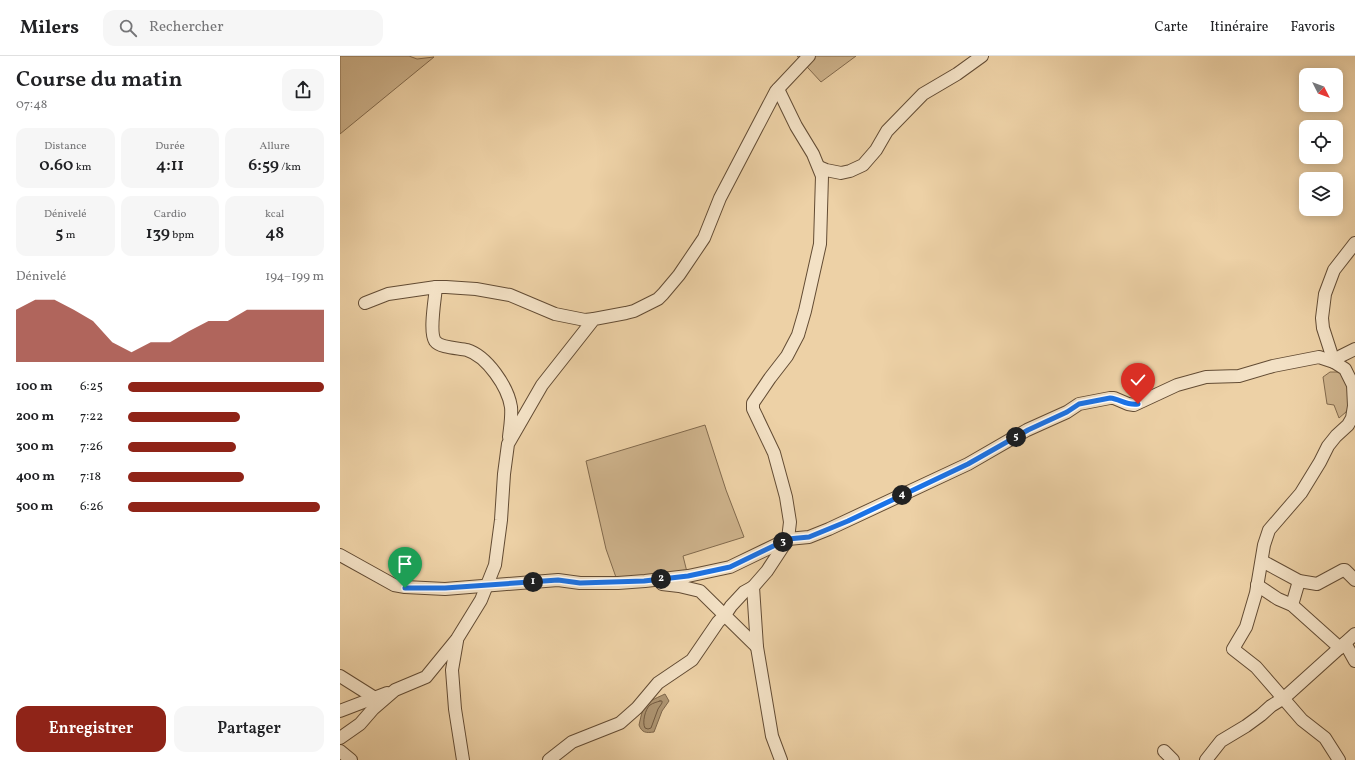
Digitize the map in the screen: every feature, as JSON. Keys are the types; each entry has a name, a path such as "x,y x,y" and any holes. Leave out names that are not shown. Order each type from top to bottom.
{"street":[{"path":"365,303 388,294 436,287 476,289 510,295 555,314 585,320 626,314 652,302 663,294 679,275 704,238 720,198 778,89 809,56"},
{"path":"819,167 841,173 863,165 876,150 887,131 923,94 957,74 982,56"},
{"path":"549,760 572,742 620,723 637,708 658,683 692,660 731,606 744,592 753,587 767,571 788,539 790,522 786,497 774,453 753,409 753,403 787,356 798,334 805,311 820,244 822,178 819,167 778,89"},
{"path":"1334,362 1323,328 1323,301 1334,270 1355,243"},
{"path":"340,711 426,677 457,639 481,600 495,565 501,520 511,407 504,389 490,366 472,352 439,345 434,340 432,330 436,287"},
{"path":"508,444 545,380 594,319"},
{"path":"1334,362 1341,356 1355,349"},
{"path":"340,555 394,585 405,588 487,586 558,580 580,583 644,581 688,576 730,567 788,539 809,537 848,521 968,464 1028,430 1067,412 1079,404 1110,398 1114,398 1128,404 1138,404 1177,385 1206,377 1239,376 1273,366 1319,357 1334,362 1345,368 1353,385 1354,406 1352,418 1348,425 1328,446 1301,494 1269,530 1264,544 1256,594 1246,626 1233,649 1256,667 1302,720 1325,738 1339,760"},
{"path":"1262,561 1299,581 1317,584 1343,570 1345,570 1355,580"},
{"path":"644,581 700,591 757,647"},
{"path":"1292,605 1299,581"},
{"path":"1257,584 1278,599 1292,605 1342,646 1355,661"},
{"path":"753,587 757,647 772,736 781,760"},
{"path":"1209,759 1221,741 1246,726 1271,706 1284,698 1355,634"},
{"path":"457,639 452,670 454,709 463,760"},
{"path":"340,676 375,698"},
{"path":"340,738 360,724 373,709 395,690"},
{"path":"340,751 351,760"}],"shaded area":[{"path":"340,56 409,56 417,59 434,57 340,134"},
{"path":"797,56 856,56 821,82"},
{"path":"1330,372 1340,372 1346,379 1350,405 1346,412 1339,418 1334,405 1327,404 1323,377"},
{"path":"705,425 726,490 744,537 683,556 688,576 618,583 606,549 586,461"}],"water":[{"path":"665,694 669,701 662,711 654,732 643,731 639,725 644,708 648,702"}],"route":[{"path":"405,588 487,586 558,580 580,583 618,583 688,576 730,567 788,539 809,537 848,521 968,464 1028,430 1067,412 1079,404 1110,398 1114,398 1128,404 1138,404"}]}
